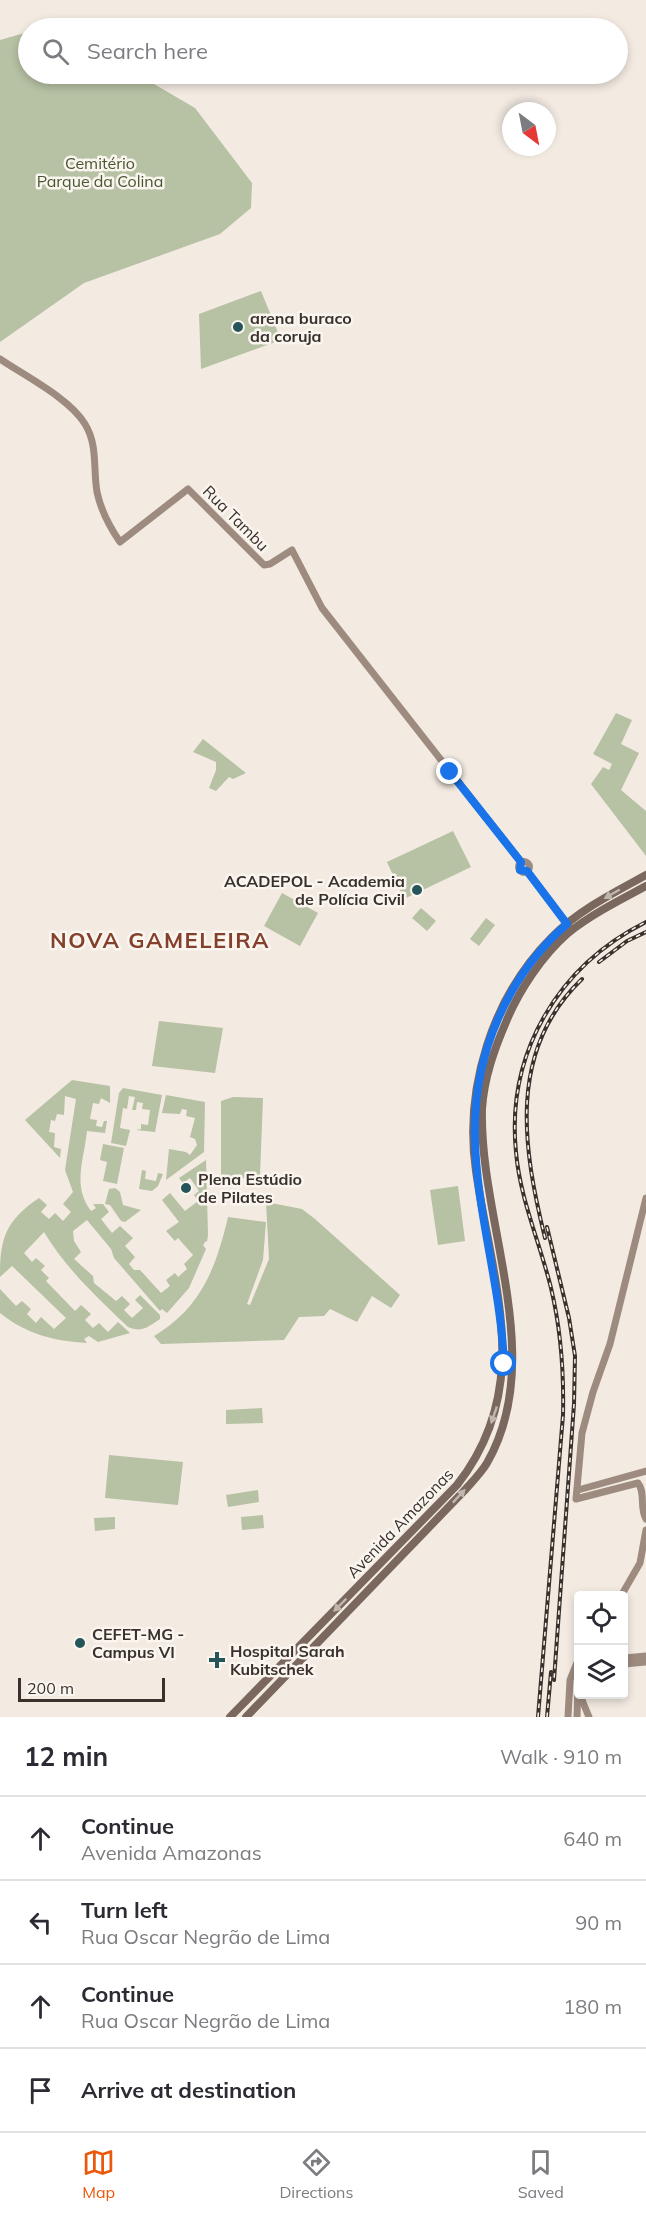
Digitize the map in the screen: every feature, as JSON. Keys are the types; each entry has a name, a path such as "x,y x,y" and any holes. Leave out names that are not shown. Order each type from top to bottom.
{"main road":[{"name":"Avenida Amazonas","path":"230,1717 457,1485 478,1455 500,1398 504,1364 503,1342 476,1169 475,1099 480,1067 506,1000 526,968 590,906 646,875"},
{"name":"Avenida Amazonas","path":"246,1717 464,1491 486,1464 495,1447 508,1399 512,1344 484,1166 482,1107 488,1071 513,1005 534,973 570,927 646,886"}],"street":[{"name":"Rua Tambu","path":"0,359 47,390 75,412 85,424 96,457 97,489 102,512 120,542 188,489 264,565 270,564 292,550 322,608 521,862 520,870 527,871 570,927"},
{"path":"646,1198 610,1344 593,1392 582,1433 576,1499 638,1483 643,1492 642,1512 646,1519"},
{"path":"578,1490 646,1471"},
{"path":"624,1591 640,1563 646,1530"},
{"path":"628,1660 646,1656"},
{"path":"628,1661 646,1662"},
{"path":"568,1717 570,1680 574,1671"},
{"path":"577,1717 578,1699"},
{"path":"582,1699 588,1717"}],"green space":[{"name":"Cemitério Parque da Colina","path":"18,35 18,84 154,84 195,108 252,183 251,208 220,234 84,283 0,342 0,40"},
{"name":"arena buraco da coruja","path":"261,291 281,340 201,369 199,314"},
{"path":"616,713 632,720 621,744 639,753 621,790 646,811 646,856 591,784 603,767 609,770 612,764 593,754"},
{"path":"203,739 246,773 233,779 229,777 216,791 209,788 216,770 216,762 193,752"},
{"path":"453,831 471,867 404,899 387,862"},
{"path":"282,893 318,913 300,946 264,926"},
{"path":"421,908 436,921 427,931 412,918"},
{"path":"486,918 495,925 479,946 470,939"},
{"path":"159,1021 223,1028 215,1073 152,1066"},
{"path":"72,1080 110,1086 110,1103 101,1098 99,1104 93,1103 90,1119 97,1120 96,1126 102,1127 104,1121 107,1121 105,1133 87,1131 81,1172 85,1202 91,1211 96,1208 93,1204 103,1204 109,1212 101,1219 112,1233 120,1226 133,1238 125,1246 135,1257 129,1264 134,1270 140,1270 161,1293 170,1286 166,1280 175,1273 178,1277 187,1269 184,1264 193,1255 178,1238 175,1241 166,1231 179,1222 162,1200 170,1193 185,1211 198,1201 194,1195 199,1191 190,1178 183,1183 179,1178 206,1160 208,1235 207,1242 203,1245 206,1249 189,1288 167,1313 162,1309 160,1311 114,1258 111,1249 87,1220 73,1231 74,1241 81,1252 74,1259 93,1276 94,1283 116,1301 122,1296 130,1304 124,1310 132,1318 143,1308 135,1300 140,1295 160,1315 160,1319 148,1327 137,1329 128,1327 72,1270 44,1232 24,1253 32,1262 36,1258 45,1266 41,1270 49,1278 46,1281 75,1311 81,1305 91,1314 85,1320 93,1328 99,1323 108,1332 118,1322 130,1333 98,1342 89,1336 84,1339 87,1343 41,1335 20,1326 0,1313 0,1289 16,1306 22,1301 31,1309 27,1314 36,1323 41,1317 54,1329 66,1318 12,1266 0,1277 0,1264 3,1241 7,1232 28,1206 39,1198 47,1205 41,1212 49,1219 55,1213 63,1221 71,1212 63,1204 73,1192 65,1170 76,1099 65,1096 64,1115 57,1114 55,1121 51,1120 49,1132 55,1133 54,1147 61,1149 60,1158 25,1120"},
{"path":"123,1088 162,1095 155,1132 136,1130 141,1129 141,1124 148,1125 150,1110 142,1109 143,1103 137,1102 136,1110 132,1110 135,1097 129,1096 127,1109 123,1108 120,1128 130,1130 126,1146 111,1143 119,1093"},
{"path":"166,1095 205,1102 204,1152 166,1180 169,1149 190,1155 197,1145 195,1139 190,1137 195,1118 186,1116 187,1110 182,1109 180,1114 162,1113"},
{"path":"233,1097 263,1098 260,1175 221,1182 221,1101"},
{"path":"103,1144 124,1148 117,1184 103,1181 107,1162 100,1160"},
{"path":"142,1170 146,1171 145,1179 156,1181 158,1173 163,1174 158,1186 152,1191 139,1189"},
{"path":"458,1186 465,1241 438,1245 430,1190"},
{"path":"115,1188 120,1192 123,1205 141,1210 125,1222 121,1221 110,1205 105,1204 109,1189"},
{"path":"266,1202 302,1209 315,1219 400,1295 391,1308 372,1296 357,1322 330,1309 324,1316 299,1317 284,1340 161,1344 154,1336 184,1313 212,1270 228,1217 266,1222 263,1260 247,1304 250,1305 269,1259"},
{"path":"262,1408 263,1423 226,1424 226,1410"},
{"path":"109,1455 183,1462 178,1505 105,1498"},
{"path":"258,1490 259,1502 228,1507 226,1495"},
{"path":"263,1515 264,1528 242,1530 241,1517"},
{"path":"115,1517 115,1529 95,1531 94,1518"}],"railway":[{"path":"538,1717 563,1415 563,1383 554,1304 518,1169 515,1115 520,1080 530,1047 544,1016 564,988 587,963 615,940 646,922"},
{"path":"599,962 627,941 646,932"},
{"path":"545,1238 531,1170 527,1135 527,1102 532,1069 541,1037 558,1007 582,979"},
{"path":"547,1227 569,1318 575,1356 574,1404 554,1680"},
{"path":"547,1717 551,1672"}],"place":[{"name":"arena buraco da coruja","path":"238,327"},
{"name":"ACADEPOL - Academia de Polícia Civil","path":"417,890"},
{"name":"Plena Estúdio de Pilates","path":"186,1188"},
{"name":"CEFET-MG - Campus VI","path":"80,1643"},
{"name":"Hospital Sarah Kubitschek","path":"217,1660"}],"district":[{"name":"NOVA GAMELEIRA","path":"160,940"}],"route":[{"path":"450,772 521,862 520,870 527,871 567,924 551,938 526,968 506,1000 480,1067 474,1104 476,1169 502,1330 504,1364"}]}
